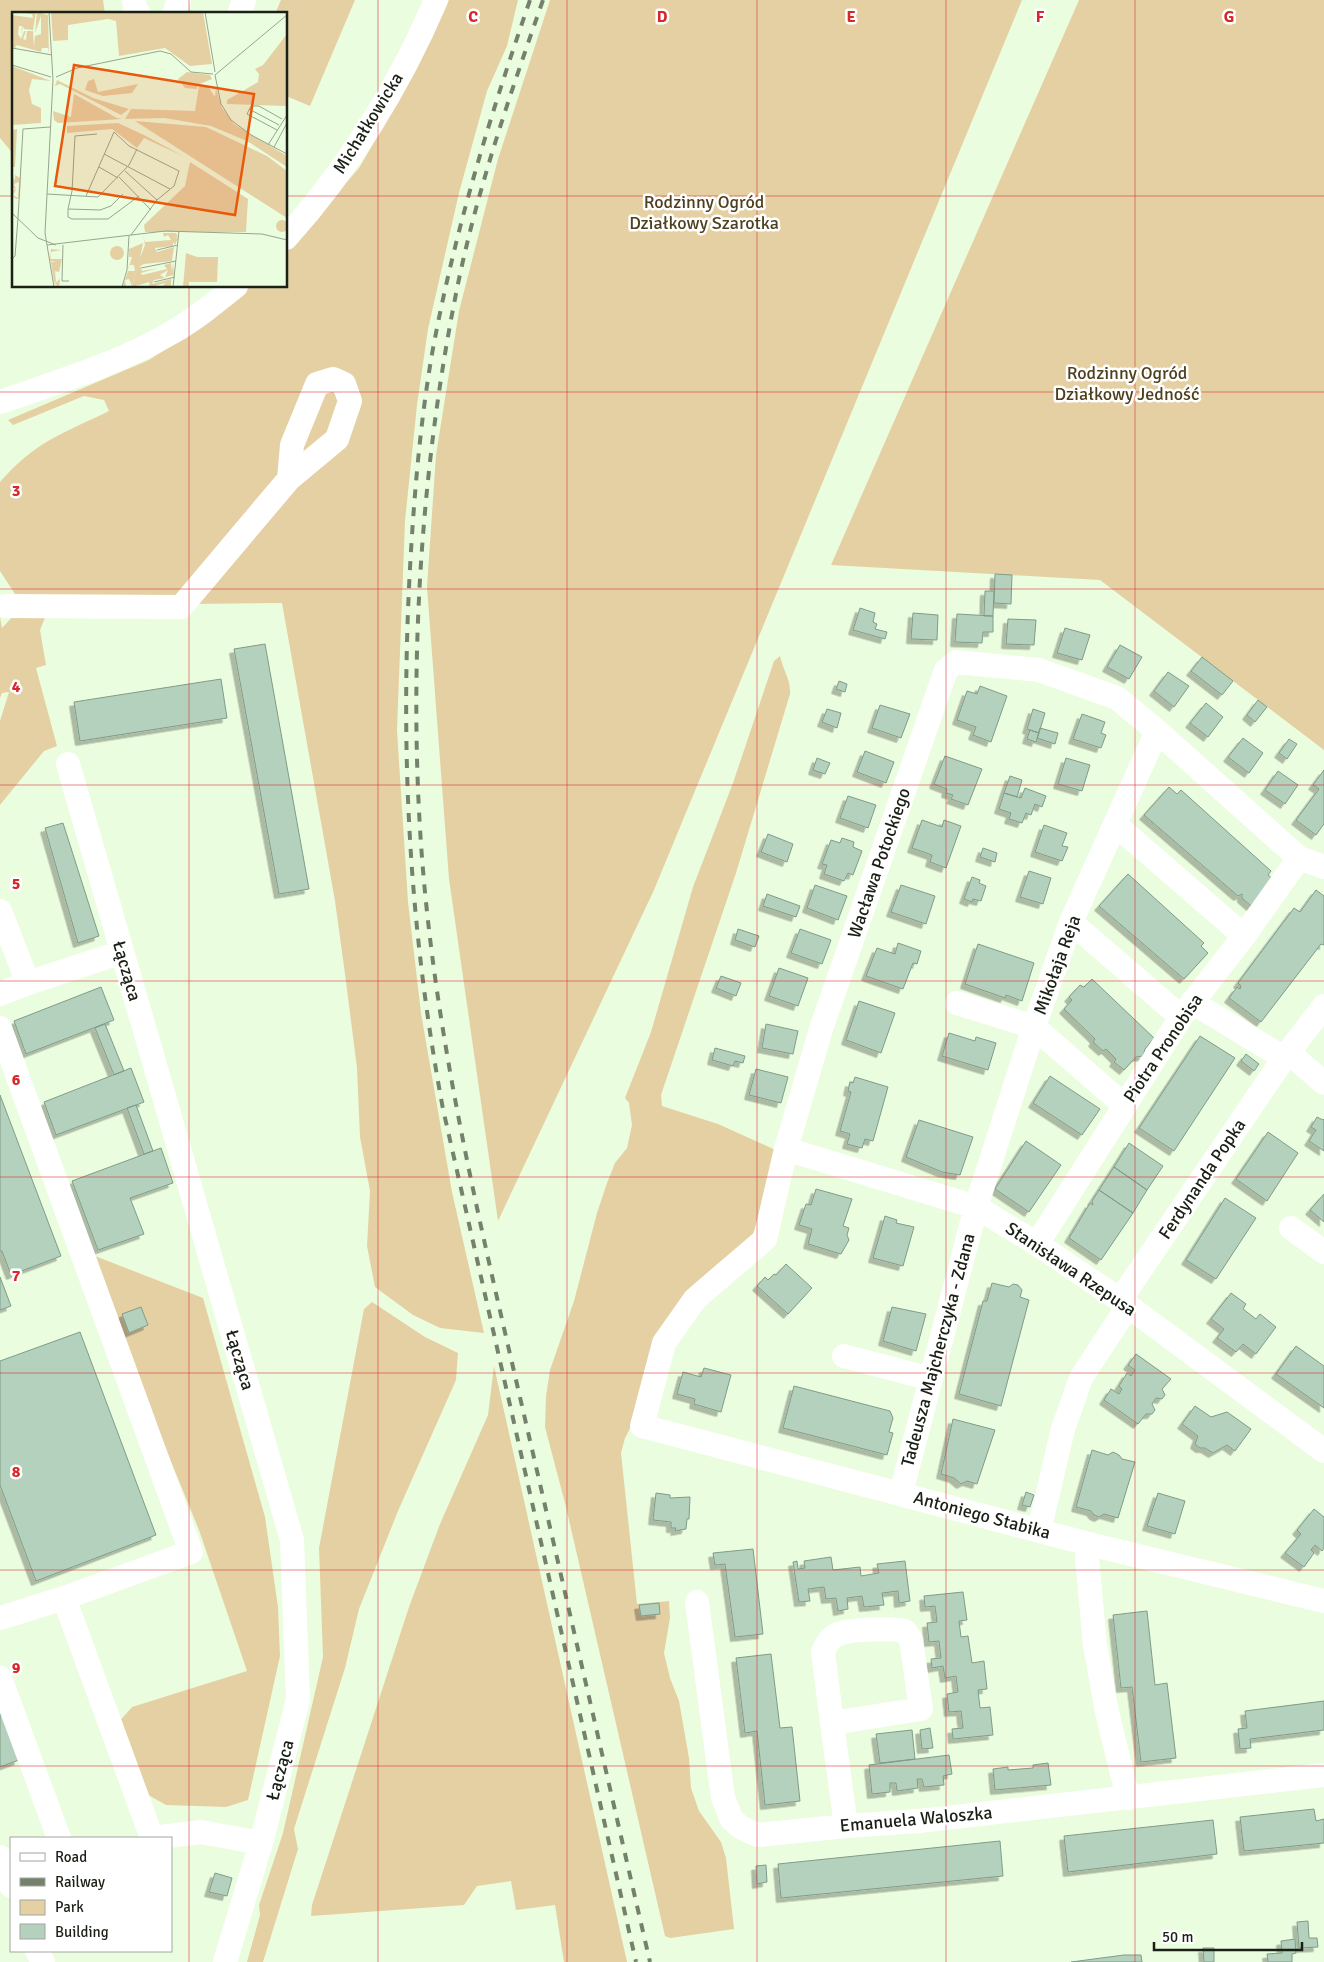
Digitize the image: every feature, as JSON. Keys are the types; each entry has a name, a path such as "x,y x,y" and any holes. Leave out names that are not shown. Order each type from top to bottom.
{"street":[{"path":"175,12 179,0"},
{"path":"240,12 244,0"},
{"name":"Michałkowicka","path":"288,236 316,203 368,127 403,69 436,0"},
{"path":"0,402 96,367 150,344 206,310 234,288"},
{"path":"5,606 181,607 289,479"},
{"name":"Wacława Potockiego","path":"642,1426 664,1343 696,1299 765,1239 786,1149 821,1029 946,670 956,662 1039,670 1117,698 1157,730 1299,858"},
{"name":"Mikołaja Reja","path":"976,1207 1034,1027 1072,922 1157,730"},
{"name":"Łącząca","path":"68,764 292,1540 298,1700 261,1843 226,1962"},
{"path":"1116,825 1244,936"},
{"path":"1299,858 1324,867"},
{"name":"Piotra Pronobisa","path":"1037,1244 1124,1105 1187,1010 1244,936 1299,858"},
{"path":"0,911 28,983"},
{"path":"1072,922 1187,1010 1286,1055 1324,1083"},
{"path":"0,994 122,952"},
{"path":"957,1003 1034,1027 1124,1105"},
{"name":"Ferdynanda Popka","path":"1039,1531 1063,1429 1081,1378 1124,1303 1286,1055 1324,1006"},
{"path":"0,1028 191,1552 64,1598 0,1618"},
{"name":"Stanisława Rzepusa","path":"786,1149 976,1207 1037,1244 1124,1303 1324,1452"},
{"name":"Tadeusza Majcherczyka - Zdana","path":"901,1493 976,1207"},
{"path":"1291,1228 1324,1252"},
{"path":"844,1356 931,1379"},
{"name":"Antoniego Stabika","path":"642,1426 1088,1544 1324,1601"},
{"path":"1088,1544 1087,1558 1095,1645 1106,1712 1128,1798"},
{"path":"64,1598 152,1837"},
{"name":"Emanuela Waloszka","path":"697,1602 723,1798 732,1820 742,1828 758,1835 920,1821 1324,1775"},
{"path":"832,1723 921,1709 911,1640 905,1631 892,1628 837,1634 827,1642 823,1652 832,1723 846,1826"},
{"path":"0,1678 59,1837"},
{"path":"160,1837 201,1832 261,1843"},
{"path":"0,1857 10,1883"}],"green space":[{"path":"0,0 103,0 105,12 12,12 12,153 0,138"},
{"path":"281,0 355,0 310,106 288,97 288,12 276,12"},
{"path":"449,0 518,0 507,46 487,91 459,193 428,329 417,405 405,521 397,730 408,902 421,1013 452,1192 484,1333 440,1328 413,1315 375,1287 367,1246 370,1191 360,1137 357,1068 345,974 335,901 282,603 191,604 17,597 0,571 0,482 26,457 50,440 109,411 104,400 84,396 13,425 8,420 149,360 214,318 249,288 288,288 288,250 359,168 410,81"},
{"name":"Rodzinny Ogród Działkowy Szarotka","path":"550,0 1022,0 654,890 498,1221 449,879 427,587 436,455 459,311 498,159"},
{"name":"Rodzinny Ogród Działkowy Jedność","path":"1079,0 1324,0 1324,750 1100,580 831,565"},
{"path":"16,613 46,615 40,630 46,665 36,668 57,746 44,751 0,805 0,721 9,692 2,693 0,698 0,617 2,628"},
{"path":"780,656 789,684 790,694 736,873 661,1095 662,1106 718,1124 780,1152 753,1234 709,1277 625,1438 621,1453 637,1604 669,1601 670,1618 664,1653 670,1678 679,1701 689,1758 691,1788 699,1811 721,1842 726,1858 734,1929 670,1938 665,1936 566,1507 545,1427 546,1396 550,1370 574,1301 597,1213 615,1163 627,1148 632,1125 629,1103 625,1098 651,1032 693,887 733,783 774,661"},
{"path":"95,1256 203,1298 265,1517 278,1607 280,1656 248,1800 226,1807 166,1805 143,1792 117,1724 132,1707 247,1671 199,1530 127,1354"},
{"path":"372,1302 425,1337 458,1353 456,1380 398,1511 359,1609 345,1668 294,1829 298,1849 263,1962 247,1962 260,1915 259,1905 283,1833 323,1657 319,1548 364,1309"},
{"path":"494,1366 627,1962 564,1962 555,1905 516,1910 511,1881 477,1886 464,1905 311,1916 312,1905 409,1607 440,1524 488,1415"}],"building":[{"path":"995,574 1012,575 1011,604 994,603"},
{"path":"985,591 994,591 993,616 984,616"},
{"path":"860,608 875,613 873,622 877,624 875,629 887,632 885,639 853,630"},
{"path":"913,613 938,615 937,640 911,639"},
{"path":"957,614 993,616 993,632 983,632 982,643 955,642"},
{"path":"1008,619 1036,620 1034,645 1006,644"},
{"path":"1065,628 1090,635 1082,660 1057,653"},
{"path":"265,644 309,889 279,894 234,649"},
{"path":"1120,645 1142,657 1129,679 1107,667"},
{"path":"1202,657 1233,681 1222,695 1191,671"},
{"path":"1168,672 1189,686 1174,707 1154,691"},
{"path":"221,679 227,718 80,741 74,702"},
{"path":"839,681 847,684 845,692 836,689"},
{"path":"980,686 1007,696 991,742 973,735 976,727 957,720 967,691 977,694"},
{"path":"1258,700 1267,707 1255,722 1247,715"},
{"path":"1206,703 1223,717 1208,737 1190,723"},
{"path":"880,705 910,714 901,738 872,728"},
{"path":"827,709 841,713 837,728 822,722"},
{"path":"1033,709 1045,713 1039,733 1027,729"},
{"path":"1082,714 1105,722 1101,733 1106,735 1101,748 1073,739"},
{"path":"1040,728 1058,733 1055,744 1037,738"},
{"path":"1030,730 1039,733 1036,742 1027,739"},
{"path":"1243,738 1263,753 1249,773 1228,757"},
{"path":"1289,739 1297,744 1287,759 1279,753"},
{"path":"865,751 894,762 886,783 857,772"},
{"path":"945,756 982,769 968,805 951,799 953,795 946,793 947,789 934,784"},
{"path":"817,758 830,763 825,774 813,770"},
{"path":"1066,758 1090,765 1082,791 1058,784"},
{"path":"1324,770 1324,824 1316,835 1296,820 1319,789 1313,785"},
{"path":"1278,771 1298,785 1285,804 1265,790"},
{"path":"1010,776 1022,780 1017,797 1004,793"},
{"path":"1169,787 1177,794 1181,790 1271,871 1268,875 1274,880 1251,906 1242,898 1242,894 1238,896 1144,815"},
{"path":"1025,788 1046,796 1042,807 1035,804 1031,815 1026,813 1022,823 1009,819 1011,813 999,809 1004,793 1021,798"},
{"path":"848,796 876,805 868,828 840,818"},
{"path":"922,820 942,827 944,820 961,826 946,868 930,862 932,855 912,848"},
{"path":"63,823 99,936 78,943 45,828"},
{"path":"1044,825 1067,833 1062,846 1068,847 1062,861 1035,852"},
{"path":"768,834 793,844 787,862 761,852"},
{"path":"842,838 854,842 853,847 862,851 853,875 848,873 844,881 824,874 827,865 822,864 831,840 840,843"},
{"path":"983,848 997,853 995,862 980,857"},
{"path":"1029,871 1051,878 1043,904 1020,897"},
{"path":"1128,874 1204,943 1201,946 1208,953 1184,979 1099,906"},
{"path":"972,877 980,880 979,883 986,886 981,901 973,899 972,902 964,899"},
{"path":"815,885 847,896 838,920 807,908"},
{"path":"901,885 935,896 926,924 891,912"},
{"path":"1316,890 1324,896 1324,945 1321,944 1261,1022 1229,998 1237,987 1240,989 1241,986 1238,983 1294,908 1300,912"},
{"path":"767,894 800,906 796,917 763,906"},
{"path":"738,929 759,936 755,947 735,940"},
{"path":"800,929 831,940 822,964 791,953"},
{"path":"898,943 921,951 917,964 913,963 903,989 866,976 877,948 895,954"},
{"path":"978,944 1034,963 1022,1001 1006,995 1005,998 965,984"},
{"path":"779,968 808,978 798,1006 769,996"},
{"path":"721,976 741,983 736,996 716,988"},
{"path":"1092,979 1154,1038 1145,1049 1143,1056 1136,1057 1124,1070 1114,1062 1116,1059 1106,1049 1103,1051 1093,1042 1095,1039 1064,1009 1072,1000 1069,997 1080,985 1084,987"},
{"path":"101,987 114,1020 26,1054 14,1021"},
{"path":"859,1001 895,1013 881,1053 846,1040"},
{"path":"105,1024 124,1071 114,1075 95,1028"},
{"path":"766,1024 798,1031 793,1054 762,1048"},
{"path":"949,1033 975,1041 976,1037 996,1043 988,1070 942,1056"},
{"path":"1200,1036 1235,1058 1174,1151 1139,1128"},
{"path":"715,1048 745,1056 743,1063 735,1061 733,1066 712,1060"},
{"path":"1246,1054 1259,1064 1254,1071 1241,1061"},
{"path":"131,1068 144,1102 56,1135 44,1102"},
{"path":"756,1069 788,1077 781,1103 749,1095"},
{"path":"1050,1076 1100,1109 1082,1135 1033,1103"},
{"path":"855,1077 888,1087 873,1141 865,1139 862,1148 847,1144 850,1134 840,1131 851,1092 848,1091 850,1082 853,1083"},
{"path":"0,1095 61,1256 11,1275 2,1251 0,1251"},
{"path":"136,1105 153,1151 144,1154 127,1108"},
{"path":"1317,1117 1324,1119 1324,1151 1309,1141 1316,1130 1311,1127"},
{"path":"919,1120 973,1137 960,1175 942,1172 906,1157"},
{"path":"1268,1132 1298,1153 1267,1201 1236,1179"},
{"path":"1026,1141 1061,1165 1029,1212 995,1189"},
{"path":"1129,1143 1163,1166 1147,1190 1114,1167"},
{"path":"161,1148 173,1183 130,1198 144,1234 98,1250 72,1181"},
{"path":"1114,1167 1147,1190 1133,1213 1099,1190"},
{"path":"816,1189 852,1199 843,1226 849,1228 847,1235 849,1240 841,1254 808,1244 812,1229 799,1225 806,1204 811,1205"},
{"path":"1099,1190 1133,1213 1101,1260 1069,1238 1090,1203 1093,1205 1092,1201"},
{"path":"1324,1194 1324,1222 1310,1210"},
{"path":"1225,1198 1256,1218 1216,1279 1186,1260"},
{"path":"885,1216 897,1220 896,1223 914,1227 903,1266 873,1258"},
{"path":"786,1264 812,1288 788,1314 757,1286 765,1277 768,1280 774,1274 776,1275"},
{"path":"0,1277 11,1306 0,1310"},
{"path":"992,1283 1009,1287 1013,1284 1018,1285 1022,1290 1020,1297 1029,1300 1001,1406 959,1394 983,1301 987,1301"},
{"path":"1231,1293 1246,1304 1243,1309 1256,1319 1260,1314 1276,1327 1256,1354 1243,1344 1236,1352 1217,1338 1224,1329 1211,1319"},
{"path":"141,1307 148,1325 129,1333 122,1314"},
{"path":"892,1307 926,1314 916,1351 883,1341"},
{"path":"80,1332 156,1535 36,1581 0,1485 0,1361"},
{"path":"1296,1346 1324,1366 1324,1408 1276,1374"},
{"path":"1136,1354 1171,1379 1162,1389 1165,1395 1162,1399 1156,1398 1152,1404 1155,1410 1152,1414 1146,1414 1138,1424 1104,1400 1111,1389 1119,1394 1122,1389 1119,1386 1127,1373 1131,1376 1135,1370 1128,1365"},
{"path":"704,1368 731,1375 721,1412 694,1404 695,1399 677,1394 683,1372 701,1377"},
{"path":"794,1386 890,1411 893,1418 889,1432 893,1433 887,1455 783,1428"},
{"path":"1195,1406 1211,1417 1227,1412 1251,1429 1235,1451 1227,1445 1213,1453 1205,1448 1200,1448 1195,1444 1198,1436 1182,1424"},
{"path":"953,1419 995,1430 977,1484 967,1481 961,1484 954,1478 941,1474"},
{"path":"1092,1450 1108,1455 1113,1452 1122,1459 1135,1462 1118,1518 1104,1514 1099,1517 1091,1511 1076,1507"},
{"path":"1026,1492 1034,1495 1030,1507 1022,1505"},
{"path":"656,1493 670,1495 670,1498 690,1497 689,1519 687,1519 686,1529 675,1531 676,1528 671,1528 671,1522 653,1520"},
{"path":"1158,1493 1185,1501 1175,1534 1147,1526"},
{"path":"1314,1509 1324,1517 1324,1548 1322,1551 1315,1545 1311,1550 1314,1553 1304,1567 1285,1553 1301,1534 1297,1530"},
{"path":"753,1549 763,1634 735,1637 725,1564 715,1565 713,1553"},
{"path":"831,1557 833,1570 860,1567 861,1576 879,1573 877,1564 905,1561 910,1601 899,1603 898,1591 882,1593 884,1605 864,1607 862,1596 847,1598 848,1609 838,1611 836,1598 826,1599 824,1587 808,1589 810,1601 799,1602 793,1562 797,1561 798,1569 805,1568 804,1561"},
{"path":"963,1592 967,1620 959,1621 961,1637 968,1636 972,1663 984,1661 987,1689 978,1690 980,1708 990,1707 993,1735 953,1739 952,1729 963,1728 961,1711 949,1712 947,1694 958,1692 956,1676 945,1678 943,1666 932,1668 931,1659 941,1658 939,1641 929,1642 927,1623 937,1622 935,1606 925,1607 924,1596"},
{"path":"659,1603 660,1614 641,1616 639,1605"},
{"path":"1147,1611 1155,1685 1167,1683 1176,1758 1141,1762 1132,1687 1121,1688 1113,1615"},
{"path":"771,1654 780,1728 792,1727 800,1801 765,1805 757,1731 745,1733 736,1658"},
{"path":"1324,1701 1324,1730 1250,1739 1251,1748 1240,1749 1238,1729 1247,1728 1245,1711"},
{"path":"0,1711 19,1760 0,1767"},
{"path":"930,1728 933,1748 922,1749 920,1730"},
{"path":"912,1730 915,1759 880,1763 876,1734"},
{"path":"949,1755 952,1774 943,1776 944,1785 924,1787 922,1779 917,1779 918,1788 897,1791 896,1783 890,1783 890,1792 872,1794 869,1765"},
{"path":"1048,1763 1051,1785 995,1790 993,1769 1008,1767 1008,1770 1033,1768 1033,1765"},
{"path":"1314,1809 1316,1821 1324,1819 1324,1843 1244,1851 1240,1817"},
{"path":"1213,1820 1217,1854 1068,1872 1064,1836"},
{"path":"1000,1841 1003,1876 781,1898 778,1864"},
{"path":"766,1865 767,1882 757,1884 756,1866"},
{"path":"215,1873 232,1878 227,1896 209,1892"},
{"path":"1308,1921 1309,1938 1317,1938 1318,1947 1299,1948 1297,1922"},
{"path":"1295,1939 1296,1953 1292,1954 1292,1962 1268,1962 1267,1954 1282,1953 1281,1941"},
{"path":"1203,1948 1214,1948 1214,1962 1204,1962"},
{"path":"1124,1955 1141,1955 1142,1962 1071,1962"}],"railway":[{"path":"530,0 487,131 462,219 441,309 428,380 416,488 407,637 406,705 410,839 422,974 443,1109 636,1962"},
{"path":"543,0 476,208 459,279 446,350 426,498 420,573 416,723 418,797 430,936 449,1068 489,1263 650,1962"}]}
